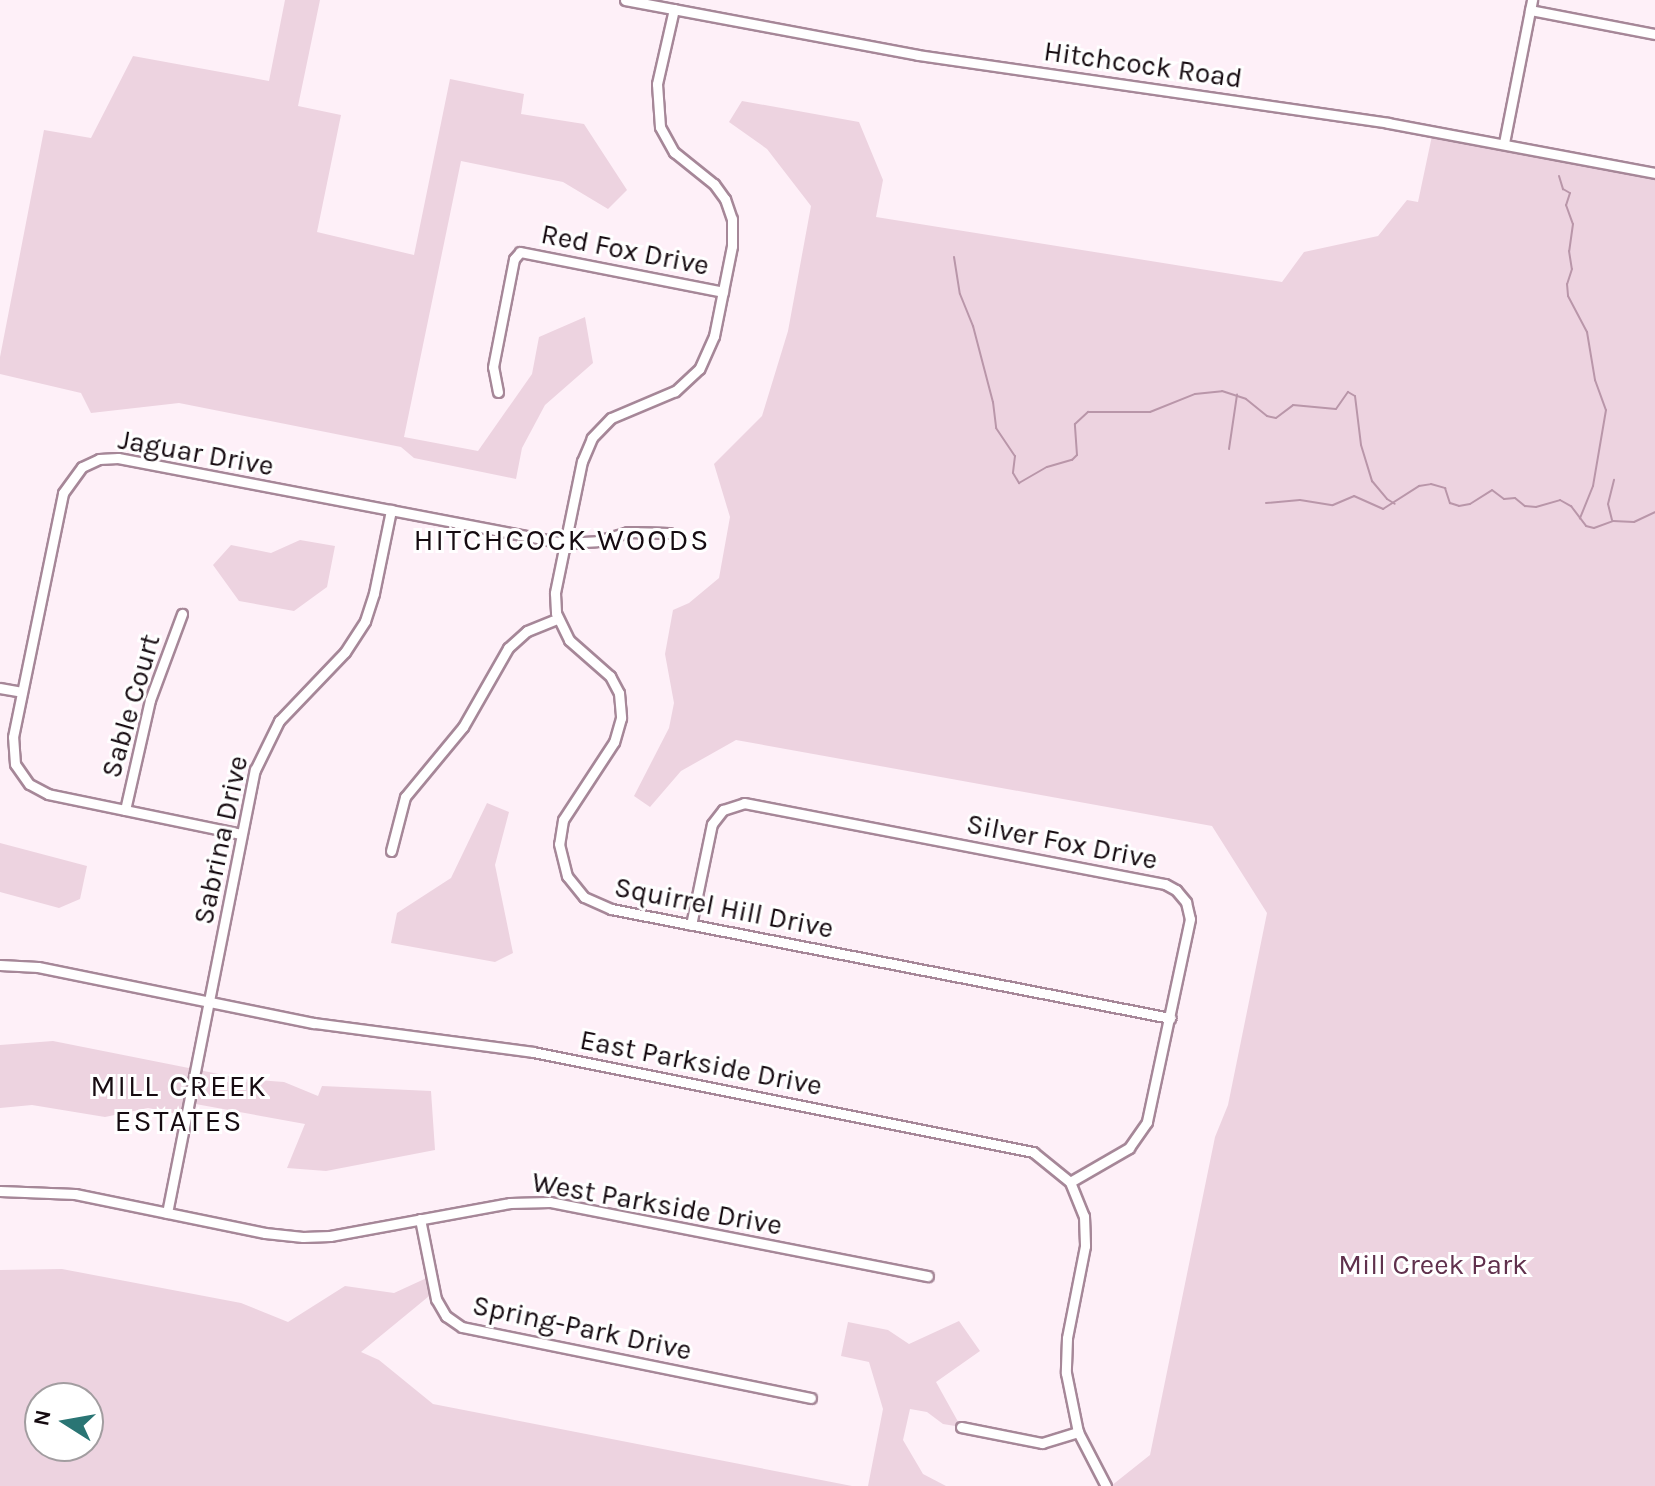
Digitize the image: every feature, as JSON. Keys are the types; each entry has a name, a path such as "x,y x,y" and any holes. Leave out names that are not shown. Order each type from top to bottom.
{"street":[{"name":"Hitchcock Road","path":"625,0 918,55 1504,143 1655,173"},
{"path":"1504,143 1531,5 1655,34"},
{"path":"391,851 405,797 463,727 508,648 527,631 557,619 555,593 564,543 582,461 592,438 618,413 670,394 694,375 710,348 733,239 727,204 714,184 670,147 657,115 657,84 674,9"},
{"name":"Red Fox Drive","path":"498,392 493,367 514,259 520,252 723,292"},
{"name":"Jaguar Drive","path":"241,834 48,794 25,780 15,764 12,747 63,493 73,476 90,462 118,458 564,543 597,541 638,531 669,533"},
{"name":"Sabrina Drive","path":"167,1213 255,770 270,735 291,707 345,652 365,621 391,510"},
{"name":"Sable Court","path":"125,810 150,700 182,614"},
{"name":"Squirrel Hill Drive","path":"557,619 569,640 610,676 622,710 614,742 563,820 559,844 562,864 578,891 600,906 1170,1018"},
{"path":"0,688 22,692"},
{"name":"Silver Fox Drive","path":"691,925 710,829 723,810 744,803 1165,884 1176,890 1186,902 1190,919 1150,1114 1143,1132 1120,1155 1070,1182"},
{"name":"East Parkside Drive","path":"0,965 38,967 314,1023 533,1052 1018,1148 1048,1161 1070,1182"},
{"path":"1070,1182 1081,1204 1086,1229 1066,1353 1068,1392 1078,1432 1106,1486"},
{"name":"West Parkside Drive","path":"0,1191 57,1192 265,1233 303,1237 510,1203 550,1202 928,1276"},
{"name":"Spring-Park Drive","path":"420,1219 436,1299 446,1316 462,1327 811,1398"},
{"path":"961,1427 1042,1443 1078,1432"}],"green space":[{"path":"285,0 320,0 298,106 341,115 317,232 414,255 450,79 524,94 521,114 584,124 627,190 608,209 563,182 461,161 404,437 478,451 532,374 539,337 585,317 593,363 545,405 522,448 516,479 414,458 401,447 179,403 91,413 81,393 0,374 0,357 44,130 91,138 133,56 269,81"},
{"name":"Mill Creek Park","path":"742,101 859,122 883,180 876,217 1282,282 1304,252 1378,236 1407,200 1418,202 1433,131 1655,173 1655,1486 1111,1486 1150,1455 1215,1137 1228,1105 1267,913 1212,826 736,740 681,771 650,807 634,796 669,728 674,703 665,654 673,610 689,603 719,578 730,517 714,464 762,416 788,331 811,206 767,149 729,122"},
{"path":"300,540 335,546 327,587 294,611 239,601 213,565 231,545 271,553"},
{"path":"487,803 509,812 495,865 513,953 495,962 391,943 397,913 451,878"},
{"path":"0,843 87,866 80,899 59,908 0,892"},
{"path":"53,1041 244,1079 284,1082 318,1096 322,1086 431,1091 435,1150 326,1171 287,1168 305,1124 190,1103 187,1116 148,1108 105,1117 32,1105 0,1108 0,1045"},
{"path":"62,1269 241,1303 288,1322 345,1286 394,1293 431,1276 434,1292 361,1352 379,1360 433,1404 852,1486 0,1486 0,1270"},
{"path":"959,1321 980,1351 936,1382 961,1427 943,1424 927,1412 910,1409 903,1440 923,1474 946,1486 868,1486 883,1409 869,1362 841,1356 848,1322 888,1330 909,1344"}],"waterway":[{"path":"1559,176 1563,189 1570,193 1566,205 1573,224 1568,296 1587,332 1595,380 1606,410 1593,486 1580,518"},
{"path":"954,257 960,294 973,326 993,402 996,428 1015,456 1013,473 1019,483 1077,455 1075,424 1088,412 1150,412 1195,394 1222,391 1246,399 1267,416 1276,418 1293,405 1336,409 1348,392 1355,396 1361,445 1372,481 1395,504"},
{"path":"1229,449 1237,395"},
{"path":"1612,520 1608,504 1614,480"},
{"path":"1266,503 1300,500 1333,505 1354,496 1383,509 1419,486 1431,484 1445,488 1450,503 1459,506 1470,504 1492,490 1504,499 1515,498 1525,506 1536,507 1560,500 1571,506 1586,526 1594,528 1613,521 1634,522 1655,512"}],"district":[{"name":"HITCHCOCK WOODS","path":"562,540"},
{"name":"MILL CREEK ESTATES","path":"179,1103"}]}
